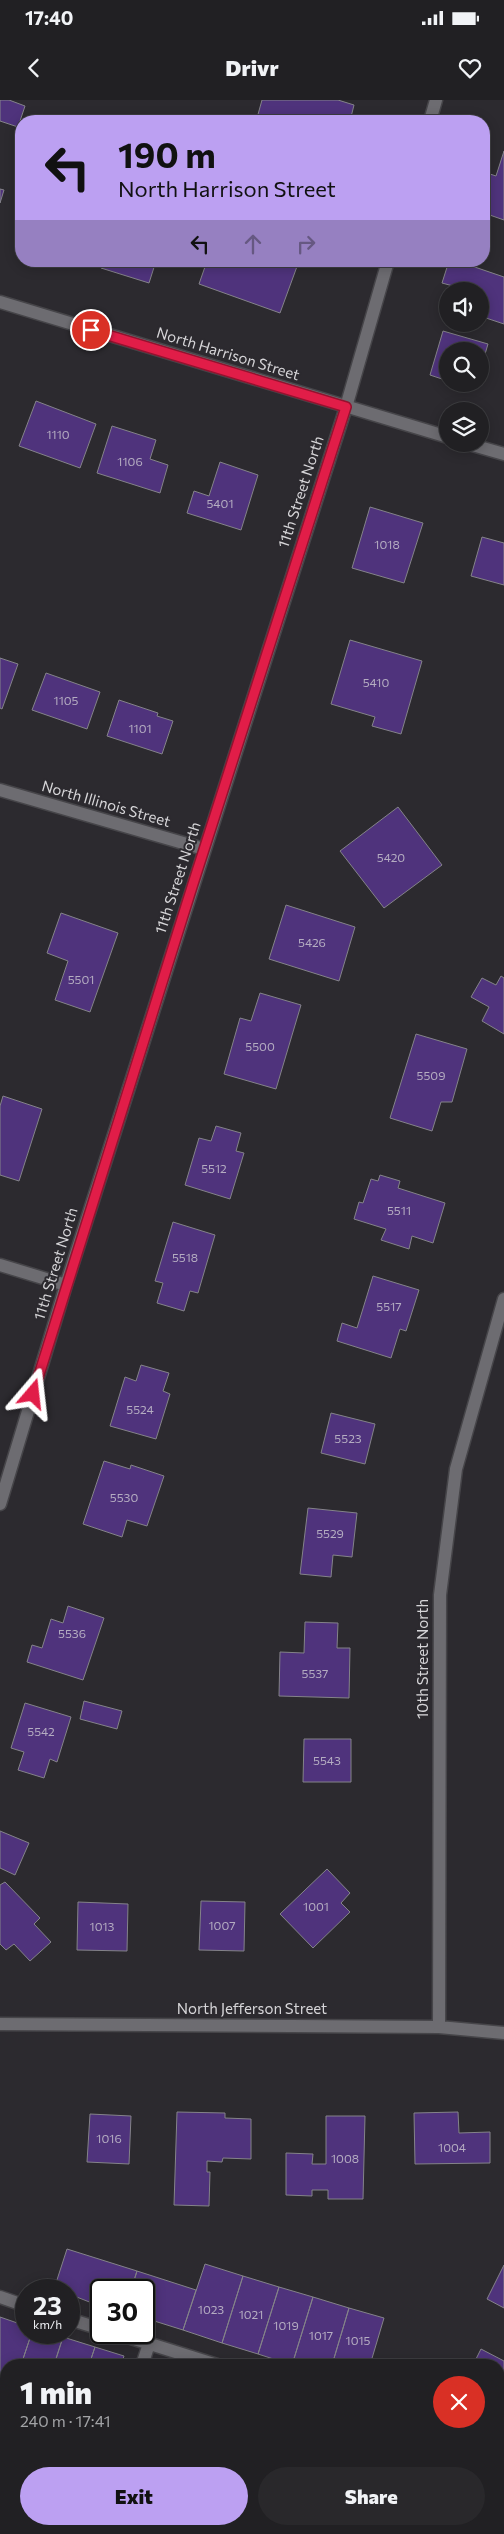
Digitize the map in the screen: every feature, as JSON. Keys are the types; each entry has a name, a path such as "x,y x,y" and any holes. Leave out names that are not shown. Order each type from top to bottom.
{"street":[{"path":"432,115 436,100"},
{"name":"11th Street North","path":"0,1504 66,1285 346,407 386,267"},
{"name":"North Harrison Street","path":"0,302 439,434"},
{"path":"489,450 504,454"},
{"name":"North Illinois Street","path":"0,790 204,849"},
{"path":"0,1265 66,1285"},
{"name":"10th Street North","path":"439,2027 440,1595 456,1468 504,1299"},
{"name":"North Jefferson Street","path":"0,2024 439,2027 504,2032"},
{"path":"0,2297 15,2302"},
{"path":"144,2359 149,2344 198,2359"}],"building":[{"path":"0,100 9,100 25,106 22,115 15,115 15,126 0,121"},
{"path":"262,100 338,100 354,105 352,115 258,115"},
{"path":"504,151 504,220 490,215 490,174 496,176"},
{"path":"0,189 4,190 0,203"},
{"path":"101,267 154,267 149,283"},
{"path":"205,267 297,267 280,313 199,284"},
{"path":"447,267 475,267 504,277 504,324 489,319 489,282 442,282"},
{"path":"443,332 446,332 481,342 440,342"},
{"path":"439,345 439,378 430,375"},
{"path":"36,401 96,424 80,468 19,446"},
{"path":"112,426 156,440 150,459 168,465 160,493 97,473"},
{"path":"220,462 258,475 241,530 187,513 194,491 209,496"},
{"path":"370,507 423,523 404,583 352,568"},
{"path":"482,537 504,543 504,585 471,576"},
{"path":"350,640 422,661 401,734 372,726 375,717 331,704"},
{"path":"0,658 18,664 2,709 0,708"},
{"path":"46,673 100,692 87,729 32,710"},
{"path":"119,700 158,713 157,716 173,721 162,754 107,736"},
{"path":"398,807 442,865 384,908 340,851"},
{"path":"286,905 355,927 339,981 269,959"},
{"path":"61,913 118,933 90,1012 55,1000 68,961 47,953"},
{"path":"501,976 504,978 504,1034 482,1021 489,1007 471,997 482,978 496,985"},
{"path":"260,993 301,1005 276,1089 224,1074 240,1018 251,1021"},
{"path":"416,1034 467,1049 452,1102 441,1102 432,1131 390,1118"},
{"path":"3,1096 42,1109 19,1181 0,1175 0,1106"},
{"path":"216,1126 241,1133 236,1151 244,1153 230,1199 185,1185 199,1138 211,1141"},
{"path":"380,1175 400,1181 398,1188 445,1203 433,1243 412,1236 409,1249 381,1240 386,1229 354,1219 359,1202 363,1203 371,1179 378,1181"},
{"path":"173,1222 215,1235 198,1293 190,1291 184,1311 157,1303 163,1283 155,1281"},
{"path":"373,1276 419,1290 406,1331 400,1329 391,1358 337,1341 342,1323 357,1328"},
{"path":"141,1365 169,1373 163,1391 170,1394 156,1439 110,1426 125,1377 136,1381"},
{"path":"331,1413 375,1424 365,1464 321,1453"},
{"path":"104,1461 130,1469 131,1465 164,1476 147,1526 127,1520 122,1537 83,1524"},
{"path":"308,1508 357,1513 352,1557 333,1555 331,1577 300,1574"},
{"path":"68,1606 104,1618 83,1680 27,1662 32,1645 42,1648 51,1619 63,1623"},
{"path":"305,1622 338,1623 337,1648 350,1648 349,1698 279,1696 280,1652 304,1653"},
{"path":"84,1701 122,1711 117,1729 80,1719"},
{"path":"25,1703 71,1717 57,1762 50,1759 44,1778 18,1770 24,1752 11,1748"},
{"path":"304,1739 351,1739 351,1782 303,1782"},
{"path":"0,1831 29,1843 15,1875 0,1868"},
{"path":"327,1869 350,1893 341,1903 350,1912 313,1948 280,1914"},
{"path":"5,1882 40,1918 34,1924 51,1942 30,1961 14,1944 6,1950 0,1944 0,1885"},
{"path":"201,1901 245,1902 244,1951 199,1950"},
{"path":"78,1902 128,1904 127,1951 77,1950"},
{"path":"177,2112 225,2113 225,2118 251,2119 251,2159 223,2158 222,2162 207,2161 207,2172 210,2172 209,2206 174,2205"},
{"path":"458,2112 459,2133 490,2132 490,2163 415,2164 414,2113"},
{"path":"90,2114 131,2116 129,2164 87,2162"},
{"path":"326,2116 365,2116 363,2199 328,2199 328,2190 312,2190 312,2196 286,2195 286,2153 313,2154 312,2164 326,2164"},
{"path":"67,2249 137,2271 134,2279 90,2279 90,2302 80,2298 80,2279 57,2279"},
{"path":"205,2264 243,2276 222,2343 183,2330"},
{"path":"504,2265 504,2308 487,2299"},
{"path":"137,2271 196,2290 183,2330 155,2321 155,2279 134,2279"},
{"path":"243,2276 279,2287 258,2354 222,2343"},
{"path":"279,2287 313,2297 294,2359 273,2359 258,2354"},
{"path":"313,2297 349,2308 334,2359 294,2359"},
{"path":"349,2308 384,2318 372,2359 334,2359"},
{"path":"0,2317 15,2322 15,2344 28,2344 23,2359 0,2359"},
{"path":"80,2342 95,2347 91,2359 56,2359 61,2344 80,2344"},
{"path":"28,2344 61,2344 56,2359 23,2359"},
{"path":"95,2347 124,2356 123,2359 91,2359"},
{"path":"481,2349 500,2359 476,2359"}],"route":[{"path":"33,1394 192,887 346,407 91,330"}]}
